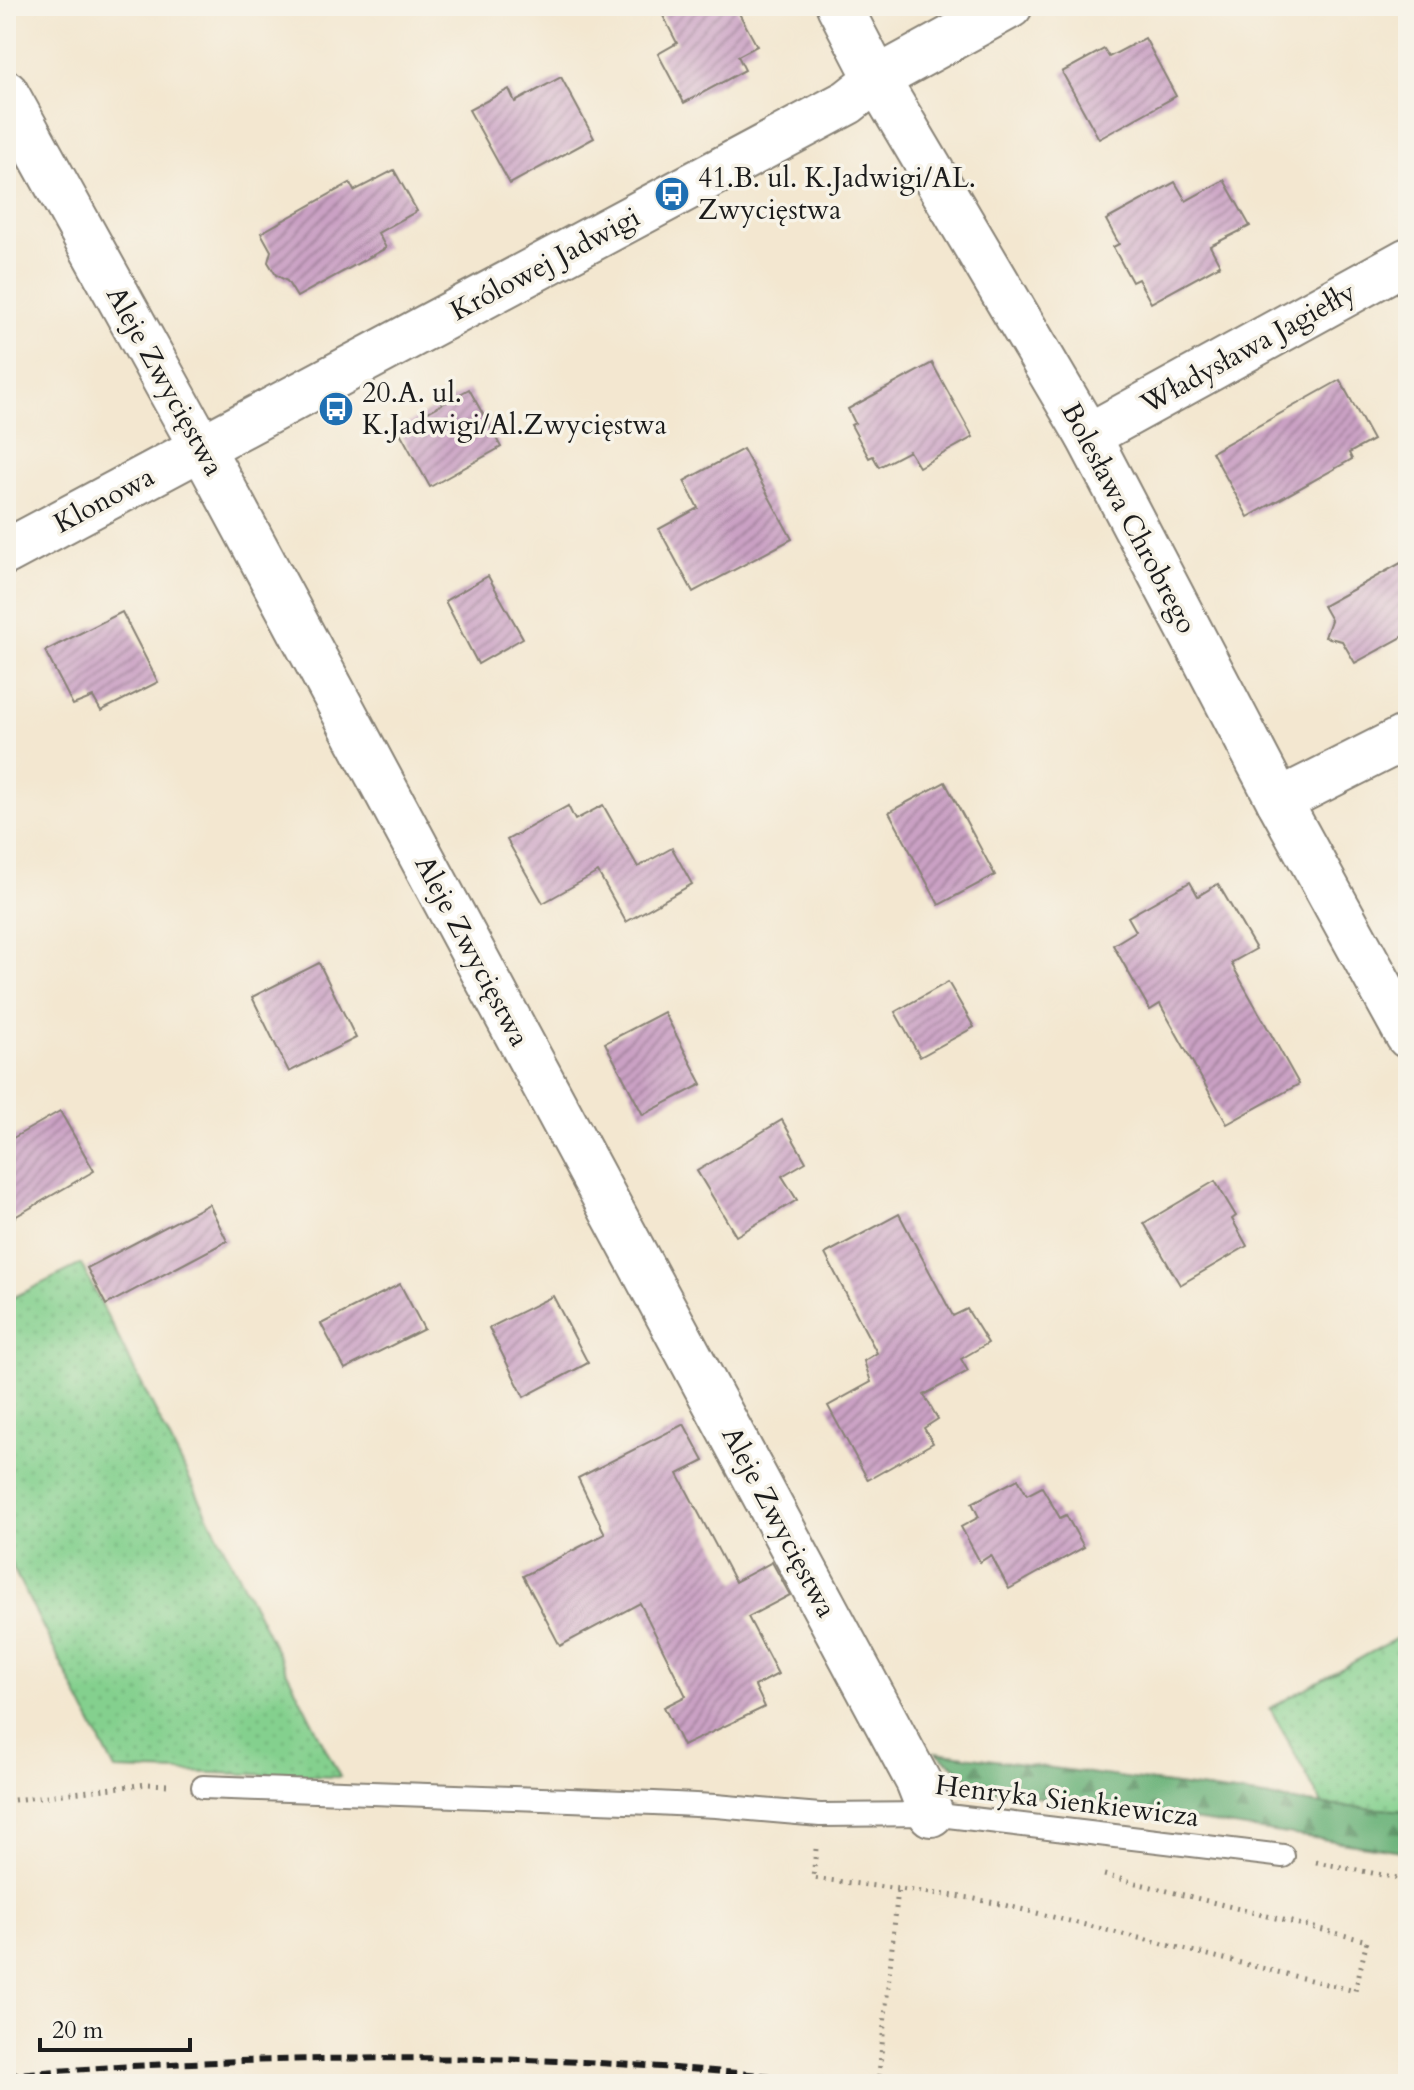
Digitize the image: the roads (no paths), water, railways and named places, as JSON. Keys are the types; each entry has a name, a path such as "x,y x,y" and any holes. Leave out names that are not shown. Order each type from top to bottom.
{"street":[{"name":"Bolesława Chrobrego","path":"839,6 877,79 1088,436 1279,801 1408,1036"},
{"name":"Królowej Jadwigi","path":"202,448 848,102 877,79 1010,6"},
{"name":"Aleje Zwycięstwa","path":"6,93 202,448 911,1767 931,1814"},
{"name":"Władysława Jagiełły","path":"1088,436 1408,260"},
{"name":"Klonowa","path":"6,552 202,448"},
{"path":"1279,801 1408,736"}],"lane":[{"name":"Henryka Sienkiewicza","path":"203,1787 716,1806 820,1815 931,1814 1283,1856"}],"railway":[{"path":"6,2075 222,2062 439,2058 617,2064 855,2084"}],"place":[{"name":"41.B. ul. K.Jadwigi/AL. Zwycięstwa","path":"672,194"},
{"name":"20.A. ul. K.Jadwigi/Al.Zwycięstwa","path":"336,409"}]}
